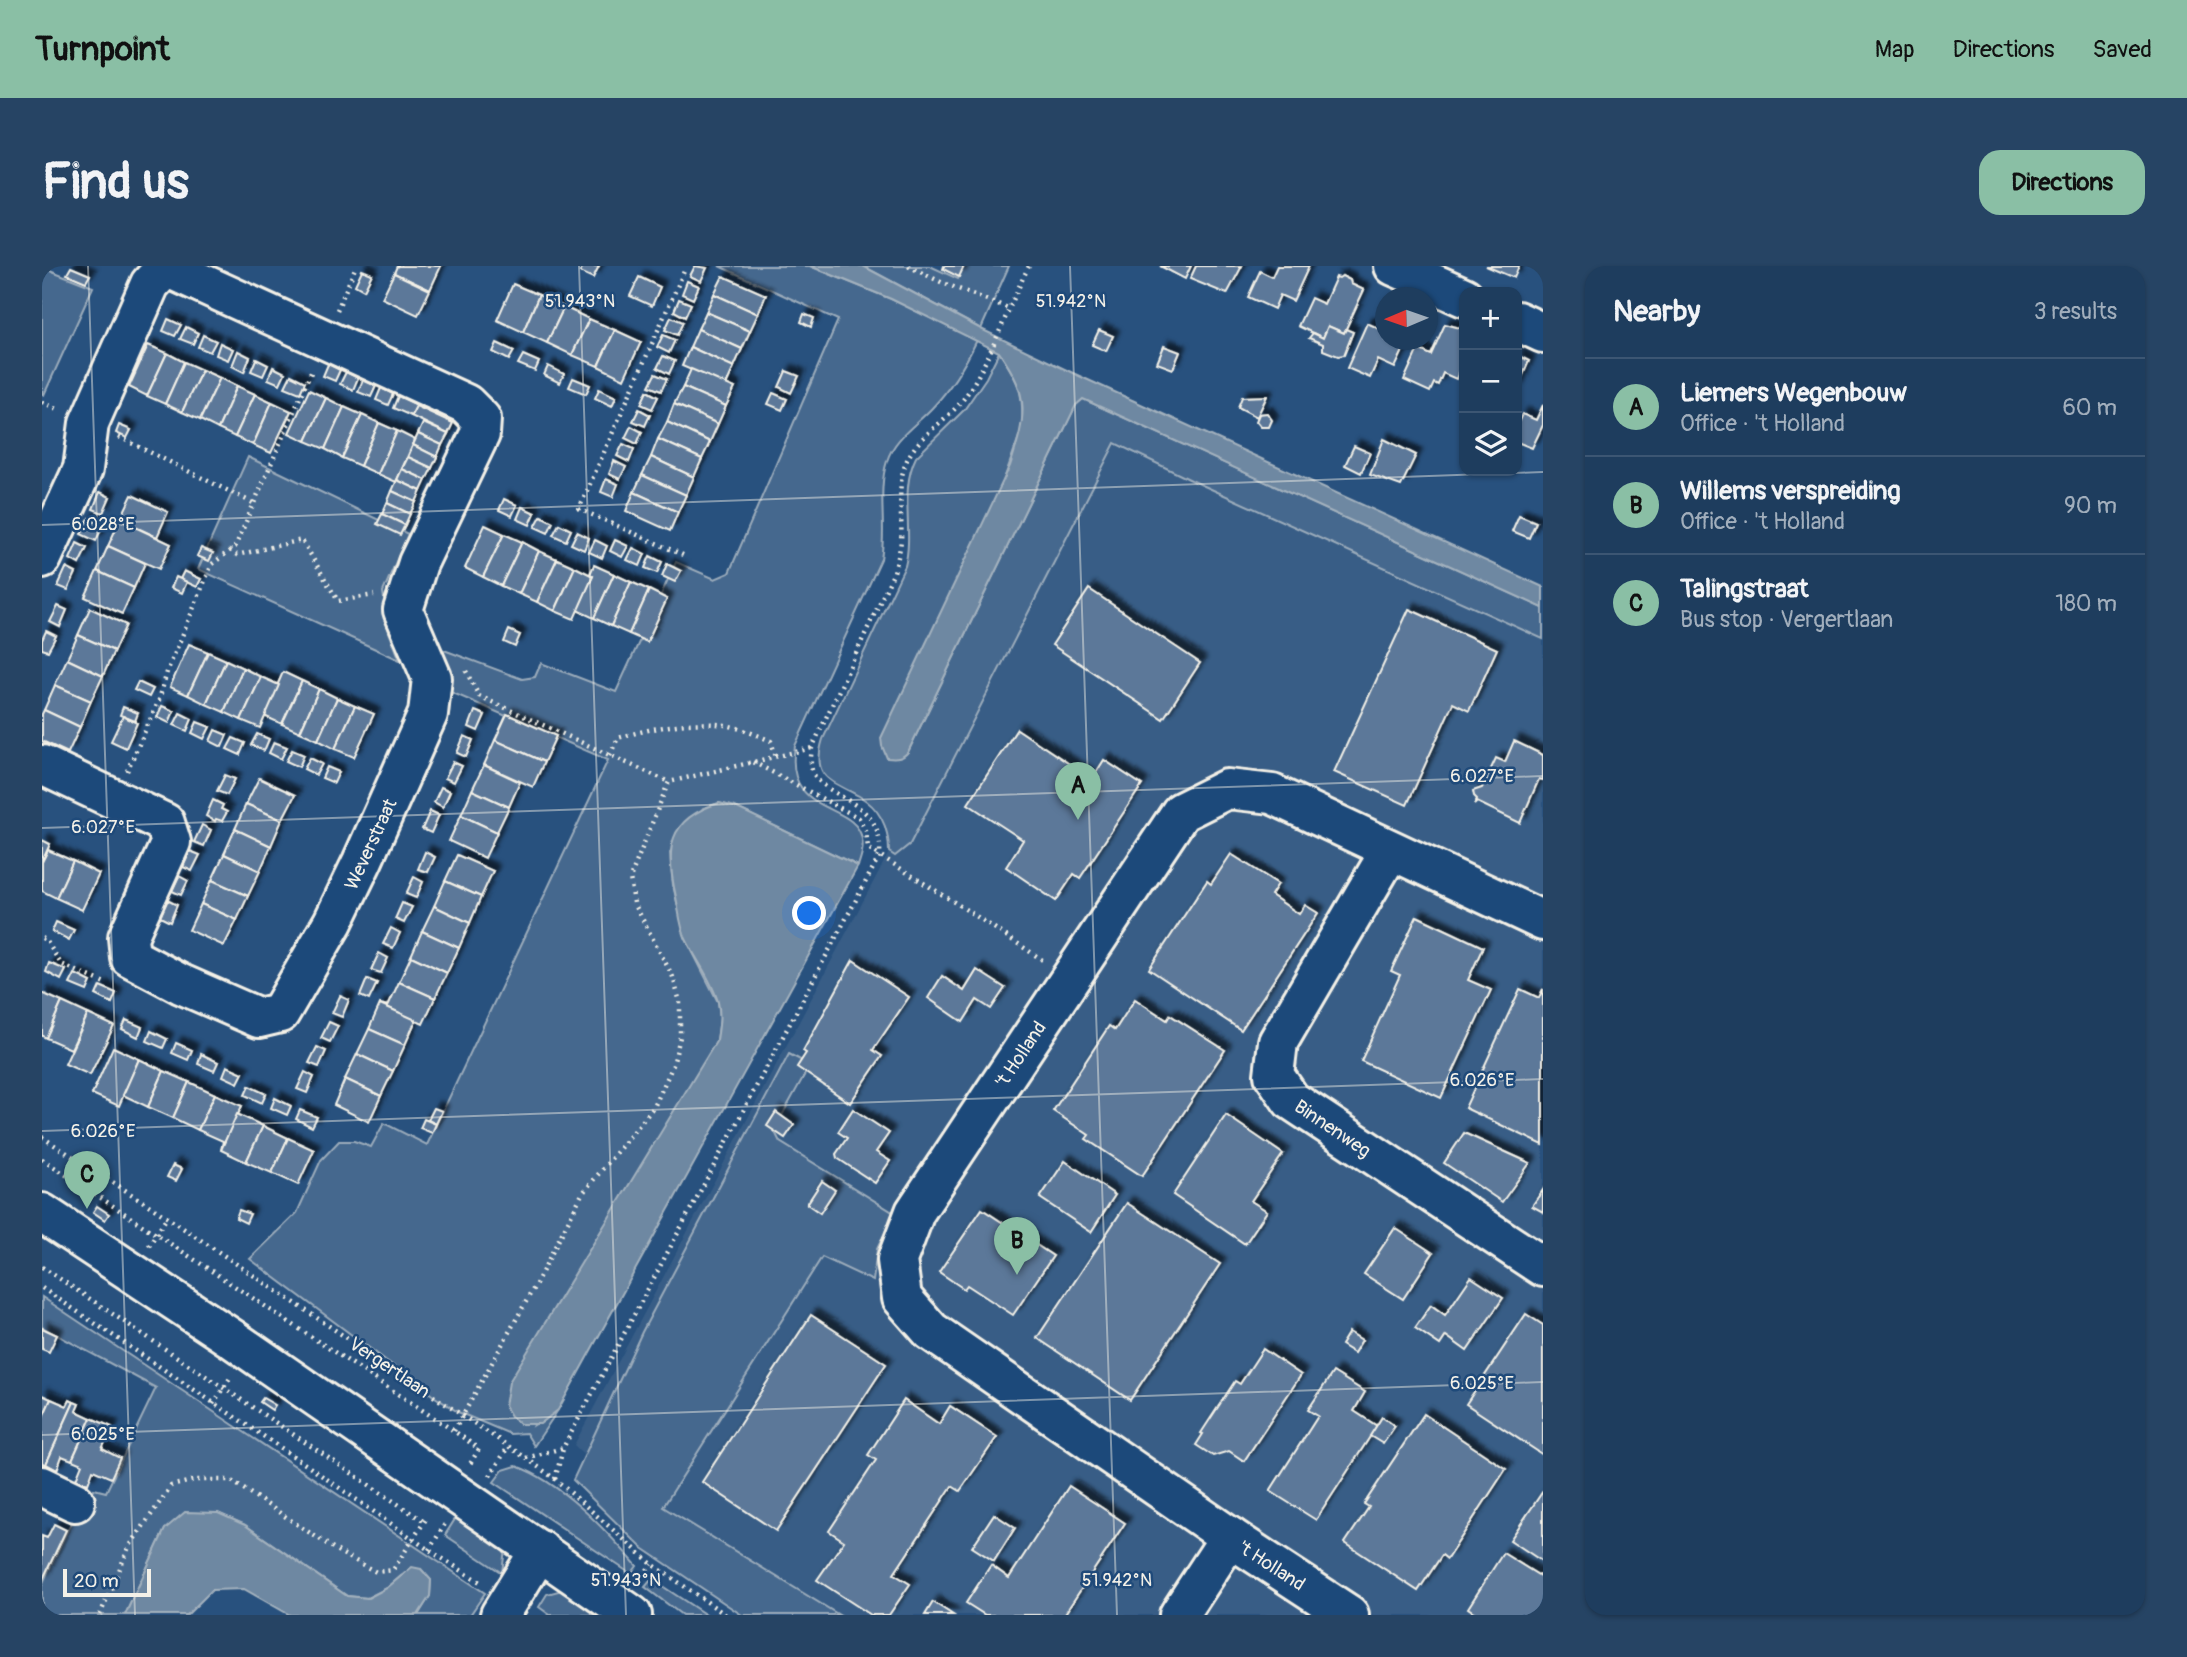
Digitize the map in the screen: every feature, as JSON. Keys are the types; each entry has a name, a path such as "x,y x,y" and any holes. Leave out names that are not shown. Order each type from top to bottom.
{"street":[{"name":"Weverstraat","path":"42,558 83,470 89,423 150,284 167,267 466,404 481,419 480,434 418,563 403,610 432,678 428,714 362,862 332,922 280,1013 259,1018 181,984 142,963"},
{"path":"1402,268 1459,296"},
{"path":"1522,323 1543,333"},
{"path":"42,765 165,823 171,842 128,937 130,957 142,963"},
{"name":"'t Holland","path":"1349,1615 1230,1537 930,1331 902,1298 897,1260 915,1212 1181,811 1227,789 1272,794 1543,921"},
{"name":"Binnenweg","path":"1390,851 1278,1042 1274,1075 1291,1100 1543,1267"},
{"path":"42,1213 234,1340 632,1615"},
{"name":"'t Holland","path":"1179,1615 1230,1537"},
{"path":"505,1608 540,1550"}],"path":[{"path":"115,798 159,700 167,672 212,564 235,547 356,266"},
{"path":"908,266 1008,308"},
{"path":"555,1479 563,1448 880,855 880,836 876,825 863,810 817,779 810,762 811,748 900,555 900,497 906,464 913,449 963,399 985,362 1029,266"},
{"path":"682,555 579,509 685,269"},
{"path":"42,402 253,503"},
{"path":"610,755 618,738 661,727 706,724 727,726 772,741 776,757"},
{"path":"42,1159 454,1431 537,1282 582,1194 654,1107 673,1065 680,1037 680,1002 673,977 634,903 631,878 669,782 811,748"},
{"path":"753,762 859,818 866,831 868,848 973,914 1070,980"},
{"path":"42,938 61,964 116,988 142,963"},
{"name":"Vergertlaan","path":"42,1137 167,1217 526,1458 555,1479 652,1564 726,1615"},
{"path":"146,1252 167,1217"},
{"path":"42,1267 425,1522"},
{"path":"42,1288 414,1539 505,1608"},
{"path":"213,1404 234,1370"},
{"path":"526,1458 563,1448"},
{"path":"100,1615 130,1547 171,1486 195,1480 230,1480 339,1552 376,1572 393,1570 414,1539"}],"shaded area":[{"path":"719,266 810,266 891,299 977,340 946,392 900,439 890,453 884,473 881,559 795,746 794,769 800,785 809,797 847,818 857,827 863,846 858,866 735,807 719,803 703,808 670,852 673,885 685,937 718,1002 720,1018 717,1040 534,1425 558,1410 534,1446 526,1433 510,1434 458,1412 435,1397 250,1259 297,1213 321,1160 339,1141 354,1141 371,1147 384,1123 427,1145 608,760 439,687 425,643 522,679 535,677 541,663 616,692 676,562 715,579 729,573 838,320"},
{"path":"810,266 863,266 981,329 1075,374 1543,587 1543,608 1083,399 1076,405 908,752 899,758 887,758 881,738 1010,466 1020,433 1023,407 1016,382 999,352 891,299"},
{"path":"863,266 930,266 958,279 964,266 1009,266 981,329"},
{"path":"42,267 93,287 44,395 42,394"},
{"path":"999,352 1019,388 1022,428 908,752 1076,405 1083,399 1543,608 1543,639 1115,443 910,844 895,856 889,852 885,827 873,806 826,776 819,762 820,752 823,739 905,566 908,483 916,457 964,410 986,378"},
{"path":"1112,433 1543,626 1543,1615 747,1615 574,1445"},
{"path":"248,457 408,534 383,592 389,632 400,660 198,569"},
{"path":"719,803 735,807 858,866 558,1410 540,1424 520,1424 505,1406 509,1382 717,1040 720,1016 718,1002 684,934 673,880 671,850 680,827 689,818"},
{"path":"789,1054 810,1065 774,1130 780,1142 894,1213 877,1249 873,1281 822,1257 663,1507 839,1615 742,1615 641,1547 573,1480 642,1332"},
{"path":"42,1297 485,1593 470,1615 418,1615 430,1596 431,1580 421,1569 401,1576 387,1588 367,1598 347,1596 245,1525 218,1513 165,1529 125,1615 42,1615 42,1585 68,1529 94,1489 106,1492 156,1388 42,1327"},
{"path":"516,1466 550,1483 582,1508 637,1566 631,1574 494,1482 503,1470"},
{"path":"185,1512 218,1513 245,1525 347,1596 368,1598 387,1588 412,1567 421,1569 431,1580 430,1596 418,1615 290,1615 244,1589 212,1590 187,1615 125,1615 165,1529"},
{"path":"457,1516 505,1548 502,1573 445,1535"},
{"path":"650,1581 656,1582 706,1615 682,1615 645,1587"},
{"path":"562,1590 593,1613 592,1615 550,1615 539,1607 547,1594"}],"building":[{"path":"397,266 441,266 430,290 394,273"},
{"path":"583,266 599,266 593,278 580,272"},
{"path":"695,266 707,268 701,281 690,276"},
{"path":"944,266 964,266 959,277 943,269"},
{"path":"1160,266 1191,266 1185,279"},
{"path":"1196,266 1242,266 1227,294 1190,279"},
{"path":"1277,266 1309,266 1293,301 1280,295 1274,309 1248,297 1260,271 1272,277"},
{"path":"1486,266 1519,266 1514,278"},
{"path":"71,267 90,275 86,282 67,274"},
{"path":"362,270 372,274 364,290 355,285"},
{"path":"394,273 430,290 418,315 382,298"},
{"path":"723,276 766,295 758,314 714,294"},
{"path":"1342,276 1364,290 1344,333 1328,326 1323,338 1298,326 1311,298 1324,304 1336,277"},
{"path":"639,277 660,287 652,306 630,296"},
{"path":"687,281 699,286 693,299 682,294"},
{"path":"513,284 539,295 523,332 497,320"},
{"path":"714,294 758,314 750,331 706,312"},
{"path":"539,295 564,307 547,343 523,332"},
{"path":"679,299 691,304 685,317 674,311"},
{"path":"564,307 589,319 572,355 547,343"},
{"path":"706,312 750,331 742,349 698,329"},
{"path":"804,314 814,318 811,327 801,322"},
{"path":"671,317 683,322 677,335 665,330"},
{"path":"168,319 181,325 175,336 163,331"},
{"path":"589,319 615,330 598,366 572,355"},
{"path":"1367,323 1375,327 1375,350 1403,350 1395,368 1378,360 1370,378 1347,368"},
{"path":"1445,324 1459,328 1459,372 1456,379 1443,373 1438,385 1434,383 1430,392 1404,380 1418,350 1431,355 1433,350 1438,350 1438,340"},
{"path":"1328,326 1344,333 1346,329 1353,332 1344,355 1338,356 1323,350 1323,344 1309,338 1313,333 1323,338"},
{"path":"186,327 198,333 193,344 180,339"},
{"path":"698,329 742,349 734,367 690,347"},
{"path":"615,330 641,342 624,379 598,366"},
{"path":"1099,330 1113,336 1106,351 1092,345"},
{"path":"203,335 216,341 210,352 198,347"},
{"path":"663,335 675,340 669,353 657,347"},
{"path":"220,343 233,349 228,360 216,355"},
{"path":"497,343 514,351 509,360 493,352"},
{"path":"148,345 167,353 147,396 129,387"},
{"path":"1164,346 1180,352 1173,369 1157,363"},
{"path":"690,347 734,367 726,385 682,366"},
{"path":"238,351 250,357 244,372 232,366"},
{"path":"167,353 184,362 165,404 147,396"},
{"path":"523,355 539,362 535,371 518,364"},
{"path":"663,356 675,361 669,374 657,368"},
{"path":"1522,358 1529,361 1522,377"},
{"path":"256,359 268,365 263,376 251,371"},
{"path":"184,362 202,370 182,412 165,404"},
{"path":"328,364 340,370 335,381 323,376"},
{"path":"548,366 564,374 560,383 544,375"},
{"path":"273,367 285,373 280,384 268,379"},
{"path":"691,369 735,388 726,406 683,387"},
{"path":"202,370 220,378 200,420 182,412"},
{"path":"786,371 799,376 791,393 779,387"},
{"path":"346,372 358,378 353,390 340,384"},
{"path":"655,374 667,379 661,391 649,386"},
{"path":"291,375 305,382 300,393 285,387"},
{"path":"220,378 237,386 218,429 200,420"},
{"path":"573,378 590,385 586,394 569,387"},
{"path":"363,380 376,386 371,397 358,392"},
{"path":"237,386 255,394 235,437 218,429"},
{"path":"683,387 726,406 718,424 674,404"},
{"path":"381,388 393,394 388,405 376,400"},
{"path":"599,389 616,397 612,406 595,398"},
{"path":"309,390 326,398 306,441 289,433"},
{"path":"647,391 658,397 652,409 641,404"},
{"path":"773,393 787,399 782,410 768,404"},
{"path":"255,394 272,402 253,445 235,437"},
{"path":"398,396 417,405 411,416 393,408"},
{"path":"1267,396 1257,417 1238,407 1242,397"},
{"path":"326,398 344,407 325,449 306,441"},
{"path":"272,402 291,411 271,453 253,445"},
{"path":"674,404 718,424 710,442 667,422"},
{"path":"1543,405 1543,425 1532,448 1522,444 1522,414 1536,420"},
{"path":"416,406 453,423 448,434 411,416"},
{"path":"344,407 362,415 342,458 325,449"},
{"path":"639,409 650,415 645,426 633,421"},
{"path":"1267,413 1272,420 1269,427 1261,427 1256,421 1259,414"},
{"path":"362,415 379,423 360,466 342,458"},
{"path":"667,422 710,442 702,459 658,439"},
{"path":"379,423 397,431 378,474 360,466"},
{"path":"423,423 448,434 442,445 418,434"},
{"path":"119,425 131,430 127,438 116,433"},
{"path":"631,426 642,432 637,444 625,438"},
{"path":"397,431 415,440 396,482 378,474"},
{"path":"418,434 442,445 437,457 413,445"},
{"path":"658,439 702,459 694,477 651,457"},
{"path":"1384,439 1416,455 1401,486 1370,475"},
{"path":"623,444 634,449 629,462 617,456"},
{"path":"413,445 437,457 432,468 408,457"},
{"path":"1354,446 1370,453 1361,473 1345,465"},
{"path":"408,457 432,468 426,480 402,469"},
{"path":"651,457 694,477 686,495 642,475"},
{"path":"614,461 626,467 620,479 609,474"},
{"path":"402,469 426,480 421,491 397,480"},
{"path":"642,475 686,495 678,512 634,492"},
{"path":"606,479 618,484 613,497 601,492"},
{"path":"397,480 421,491 416,502 392,491"},
{"path":"392,491 416,502 410,514 387,503"},
{"path":"100,492 110,497 103,513 93,509"},
{"path":"634,492 678,512 670,531 626,511"},
{"path":"132,495 168,512 157,537 120,520"},
{"path":"504,499 517,505 512,516 499,510"},
{"path":"387,503 410,514 405,525 382,514"},
{"path":"522,507 535,513 530,525 517,519"},
{"path":"382,514 405,525 400,535 377,524"},
{"path":"1519,515 1536,522 1529,538 1512,531"},
{"path":"541,516 553,522 548,533 535,527"},
{"path":"89,518 103,525 96,541 81,534"},
{"path":"120,520 171,544 159,569 108,546"},
{"path":"559,524 571,530 566,541 553,535"},
{"path":"485,525 504,534 483,577 465,568"},
{"path":"577,532 589,538 584,550 571,544"},
{"path":"504,534 522,542 501,586 483,577"},
{"path":"595,540 607,546 602,558 589,552"},
{"path":"615,540 628,546 622,557 610,551"},
{"path":"522,542 539,551 519,594 501,586"},
{"path":"77,543 87,548 79,564 70,559"},
{"path":"108,546 145,563 134,588 97,571"},
{"path":"201,548 213,553 209,561 197,556"},
{"path":"633,548 645,554 640,566 627,560"},
{"path":"539,551 557,559 537,602 519,594"},
{"path":"650,556 662,562 657,573 645,568"},
{"path":"557,559 575,567 555,611 537,602"},
{"path":"667,564 681,571 675,582 662,576"},
{"path":"594,565 614,574 594,618 577,610 593,576 590,574"},
{"path":"575,567 593,576 574,619 555,611"},
{"path":"66,568 76,573 68,590 58,586"},
{"path":"97,571 134,588 122,614 85,597"},
{"path":"184,571 201,579 197,587 180,579"},
{"path":"614,574 631,582 611,626 594,618"},
{"path":"176,577 187,582 182,593 171,588"},
{"path":"631,582 649,590 629,634 611,626"},
{"path":"1089,589 1200,663 1163,719 1052,645"},
{"path":"649,590 667,599 647,642 629,634"},
{"path":"58,606 67,610 60,627 50,622"},
{"path":"90,608 126,625 114,651 78,635"},
{"path":"1409,609 1497,649 1469,711 1453,703 1407,805 1334,772"},
{"path":"509,630 520,635 515,647 504,642"},
{"path":"46,631 56,636 48,651 42,649"},
{"path":"78,635 114,651 103,676 67,659"},
{"path":"189,644 208,652 188,695 170,687"},
{"path":"208,652 226,660 206,704 188,695"},
{"path":"67,659 103,676 91,701 55,685"},
{"path":"226,660 243,668 224,712 206,704"},
{"path":"243,668 261,677 241,720 224,712"},
{"path":"283,672 302,681 282,724 264,716"},
{"path":"261,677 279,685 260,728 241,720"},
{"path":"302,681 319,689 300,732 282,724"},
{"path":"138,682 153,689 149,697 134,690"},
{"path":"55,685 91,701 80,727 44,710"},
{"path":"319,689 337,698 318,740 300,732"},
{"path":"337,698 355,706 335,749 318,740"},
{"path":"162,706 174,711 169,723 157,717"},
{"path":"355,706 374,714 354,757 335,749"},
{"path":"123,707 138,713 135,721 120,715"},
{"path":"44,710 80,727 68,753 42,741"},
{"path":"475,711 485,715 478,731 469,727"},
{"path":"180,713 192,719 187,731 174,725"},
{"path":"507,714 556,736 544,762 495,740"},
{"path":"123,716 137,723 126,748 111,741"},
{"path":"197,722 210,727 204,739 192,733"},
{"path":"1017,729 1092,779 1104,760 1142,785 1080,878 1074,874 1056,901 1006,867 1023,840 968,804"},
{"path":"215,730 227,735 222,747 210,741"},
{"path":"257,734 269,739 264,751 251,745"},
{"path":"464,736 473,740 466,757 457,753"},
{"path":"233,738 245,743 240,755 227,749"},
{"path":"495,740 544,762 533,787 484,765"},
{"path":"1514,741 1543,755 1543,780 1539,779 1520,823 1477,802 1474,805 1477,799 1473,791 1482,788 1496,758 1505,762"},
{"path":"274,742 287,747 281,759 269,753"},
{"path":"292,750 304,755 299,767 286,761"},
{"path":"310,758 322,764 316,775 304,769"},
{"path":"453,762 462,766 454,782 445,778"},
{"path":"484,765 520,782 509,807 472,790"},
{"path":"327,767 339,772 334,783 322,778"},
{"path":"225,775 235,779 227,795 217,791"},
{"path":"259,778 295,795 282,820 246,804"},
{"path":"441,787 450,791 443,807 434,802"},
{"path":"472,790 509,807 497,832 461,815"},
{"path":"213,800 223,805 221,809 227,812 222,821 206,816"},
{"path":"246,804 282,820 271,846 235,829"},
{"path":"430,811 439,815 431,833 422,829"},
{"path":"461,815 497,832 485,858 449,841"},
{"path":"202,825 211,830 204,846 194,842"},
{"path":"235,829 271,846 260,871 224,854"},
{"path":"42,840 50,844 42,862"},
{"path":"48,850 73,861 56,898 42,891 42,862"},
{"path":"190,851 200,855 192,871 183,867"},
{"path":"425,852 435,857 428,872 418,869"},
{"path":"224,854 260,871 248,896 212,880"},
{"path":"1231,854 1278,884 1271,895 1299,914 1305,905 1318,913 1241,1030 1149,969 1207,881 1211,884"},
{"path":"457,855 493,871 481,897 445,881"},
{"path":"73,861 99,874 82,910 56,898"},
{"path":"179,876 188,881 181,895 172,891"},
{"path":"414,877 423,882 416,898 406,894"},
{"path":"212,880 248,896 237,920 201,904"},
{"path":"445,881 481,897 470,923 434,906"},
{"path":"167,900 177,905 170,922 160,917"},
{"path":"402,903 412,907 404,923 395,919"},
{"path":"201,904 237,920 224,946 189,930"},
{"path":"434,906 470,923 459,948 422,931"},
{"path":"1417,916 1483,947 1468,980 1491,990 1441,1098 1361,1061 1400,975 1391,971"},
{"path":"56,922 74,930 69,940 52,931"},
{"path":"391,928 400,933 393,948 383,944"},
{"path":"422,931 459,948 447,973 411,956"},
{"path":"379,953 388,958 381,973 371,970"},
{"path":"411,956 447,973 435,998 399,982"},
{"path":"853,960 909,997 873,1050 882,1056 850,1103 797,1067 806,1053 803,1051"},
{"path":"49,963 66,970 61,980 46,972"},
{"path":"977,970 1005,988 991,1009 977,1000 963,1022 928,998 942,976 964,991"},
{"path":"75,974 91,982 87,991 70,984"},
{"path":"367,979 377,983 369,1000 360,996"},
{"path":"399,982 435,998 423,1024 380,1004 388,1006"},
{"path":"100,986 116,993 112,1003 96,995"},
{"path":"1520,989 1539,998 1543,989 1543,1145 1465,1108"},
{"path":"42,993 62,1002 46,1038 42,1036"},
{"path":"340,996 349,1000 342,1017 332,1013"},
{"path":"1135,999 1167,1020 1170,1015 1225,1050 1142,1176 1086,1139 1089,1135 1053,1111 1109,1026 1115,1030"},
{"path":"62,1002 88,1014 71,1049 46,1038"},
{"path":"380,1004 416,1020 405,1045 369,1029"},
{"path":"88,1014 114,1026 90,1075 65,1064"},
{"path":"126,1020 142,1027 138,1037 122,1029"},
{"path":"329,1022 338,1026 330,1042 321,1038"},
{"path":"369,1029 405,1045 393,1071 357,1054"},
{"path":"151,1031 167,1039 163,1048 147,1041"},
{"path":"176,1043 192,1050 188,1060 172,1053"},
{"path":"113,1047 139,1059 119,1106 92,1094"},
{"path":"317,1047 326,1051 319,1067 309,1063"},
{"path":"201,1054 218,1062 214,1071 198,1064"},
{"path":"357,1054 393,1071 381,1096 345,1079"},
{"path":"139,1059 164,1071 148,1107 123,1095"},
{"path":"227,1066 243,1073 238,1083 223,1076"},
{"path":"164,1071 189,1082 173,1118 148,1107"},
{"path":"305,1072 314,1077 307,1093 297,1089"},
{"path":"345,1079 381,1096 369,1122 334,1105"},
{"path":"189,1082 215,1094 198,1130 173,1118"},
{"path":"249,1086 266,1094 262,1103 245,1095"},
{"path":"215,1094 242,1106 221,1150 223,1141 198,1130"},
{"path":"275,1098 291,1106 287,1115 271,1108"},
{"path":"434,1108 442,1111 436,1124 428,1120"},
{"path":"853,1109 889,1133 876,1152 890,1161 875,1183 837,1158 836,1154 847,1138 838,1132"},
{"path":"300,1110 317,1117 312,1127 296,1119"},
{"path":"776,1112 794,1125 785,1138 767,1126"},
{"path":"237,1114 263,1126 246,1162 221,1150"},
{"path":"1226,1115 1283,1154 1251,1201 1267,1211 1245,1244 1173,1195"},
{"path":"424,1119 436,1124 432,1133 420,1128"},
{"path":"263,1126 288,1138 272,1173 246,1162"},
{"path":"1464,1133 1530,1163 1502,1202 1444,1163"},
{"path":"288,1138 314,1150 298,1185 272,1173"},
{"path":"1065,1161 1115,1195 1091,1232 1040,1198"},
{"path":"173,1165 182,1169 176,1181 167,1177"},
{"path":"822,1181 835,1190 820,1213 807,1204"},
{"path":"1543,1190 1543,1212 1532,1206"},
{"path":"1127,1203 1220,1264 1130,1400 1037,1338"},
{"path":"97,1206 109,1214 105,1220 93,1212"},
{"path":"982,1209 1053,1256 1013,1315 967,1285 964,1289 939,1272"},
{"path":"239,1210 250,1214 246,1223 236,1218"},
{"path":"1395,1228 1433,1253 1403,1299 1364,1274"},
{"path":"1471,1277 1503,1298 1467,1351 1446,1336 1440,1345 1415,1328 1431,1305 1445,1315"},
{"path":"1526,1314 1543,1325 1543,1455 1466,1404"},
{"path":"811,1315 886,1364 776,1531 702,1482"},
{"path":"42,1328 57,1335 49,1352 42,1349"},
{"path":"1349,1332 1362,1340 1354,1353 1341,1345"},
{"path":"1263,1349 1301,1375 1244,1461 1229,1451 1213,1456 1196,1445 1203,1434 1201,1433 1235,1381 1240,1384"},
{"path":"1333,1372 1365,1392 1354,1411 1377,1426 1316,1520 1270,1491 1318,1416 1308,1410"},
{"path":"42,1395 51,1399 42,1419"},
{"path":"263,1398 275,1405 272,1410 260,1402"},
{"path":"51,1399 67,1406 70,1400 74,1402 46,1464 42,1463 42,1419"},
{"path":"904,1400 939,1424 950,1406 997,1437 960,1491 952,1486 894,1574 910,1584 889,1615 871,1615 817,1580 844,1541 829,1531 876,1460 868,1455"},
{"path":"74,1402 79,1404 76,1411 91,1418 72,1460 62,1456 57,1470 46,1464"},
{"path":"1424,1414 1506,1469 1447,1559 1442,1555 1418,1591 1345,1543 1369,1507 1364,1504"},
{"path":"1382,1417 1395,1426 1383,1444 1370,1436"},
{"path":"91,1418 112,1427 102,1449 120,1458 111,1478 93,1470 88,1484 76,1479 82,1464 72,1460"},
{"path":"1069,1486 1125,1523 1064,1615 985,1615 966,1603 991,1565 1009,1578"},
{"path":"1543,1491 1543,1562 1510,1540"},
{"path":"994,1514 1015,1528 994,1561 972,1547"},
{"path":"54,1524 66,1530 42,1581 42,1536 47,1538"},
{"path":"1503,1553 1543,1578 1543,1615 1478,1615 1468,1608"},
{"path":"933,1602 953,1615 925,1615"}],"place":[{"name":"Liemers Wegenbouw","path":"1078,820"},
{"name":"Talingstraat","path":"87,1209"},
{"name":"Willems verspreiding","path":"1017,1275"}]}
